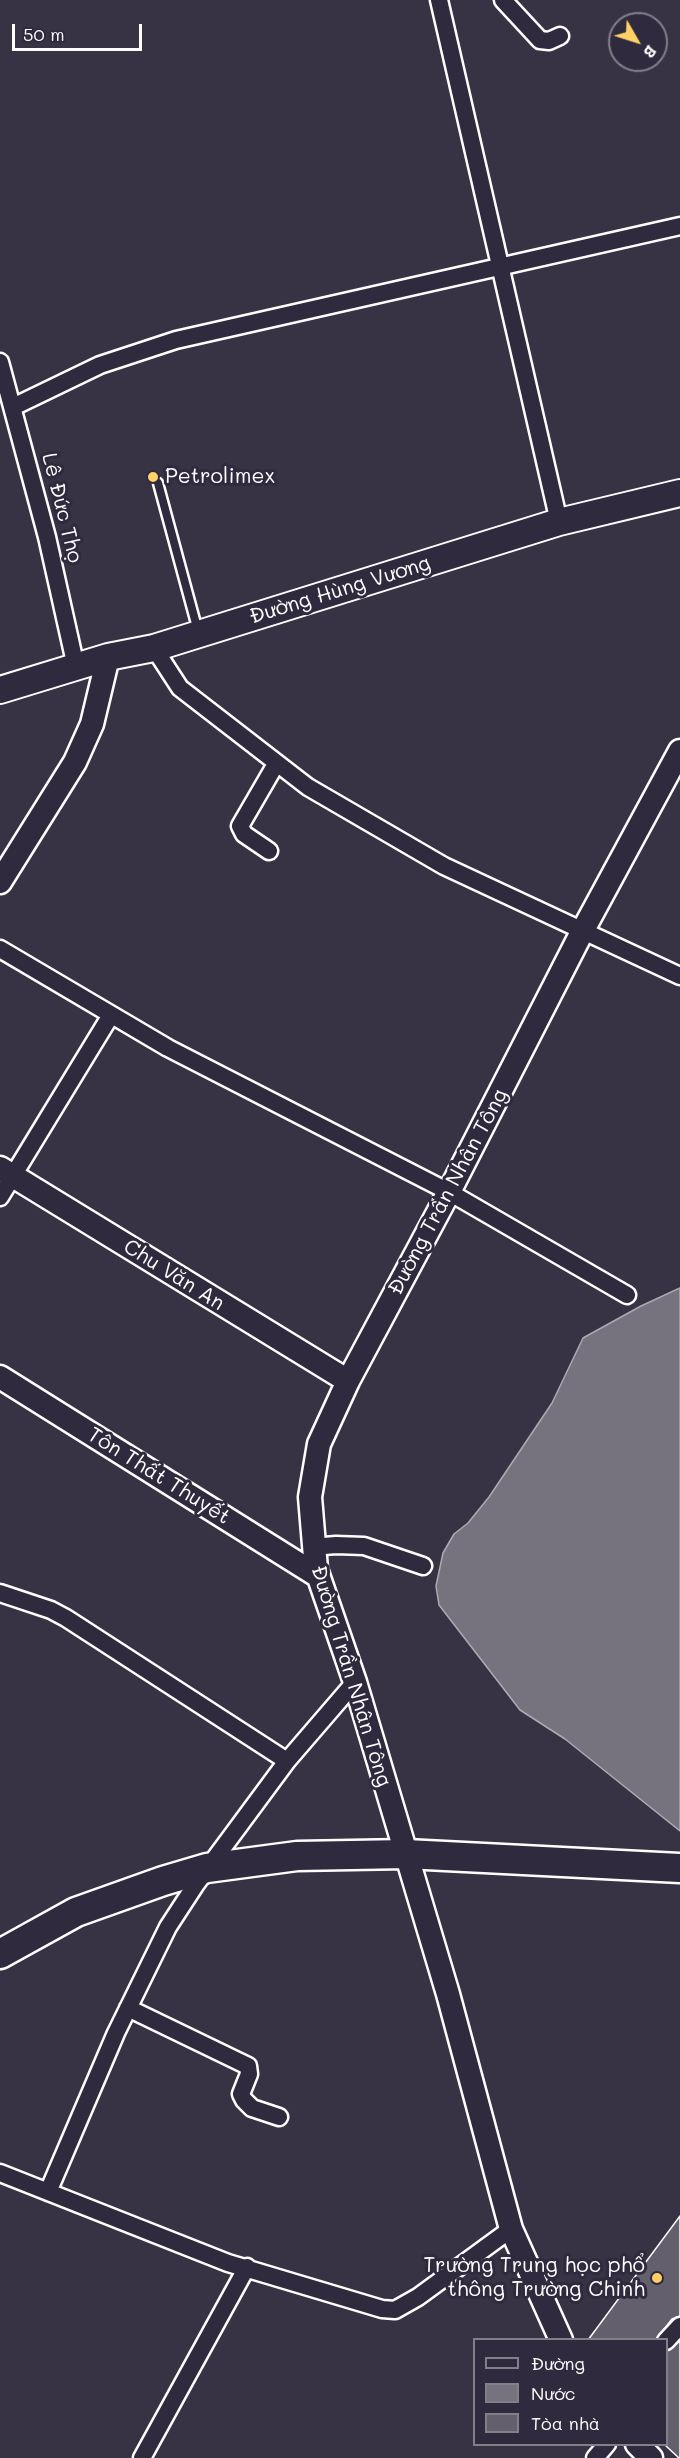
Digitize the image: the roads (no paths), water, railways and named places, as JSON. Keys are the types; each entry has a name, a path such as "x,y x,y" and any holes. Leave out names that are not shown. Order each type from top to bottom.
{"highway":[{"path":"0,1954 76,1912 207,1868 297,1856 406,1854 680,1868"}],"main road":[{"name":"Đường Hùng Vương","path":"0,690 108,657 154,648 559,522 680,493"},
{"path":"0,882 75,762 92,724 108,657"},
{"name":"Đường Trần Nhân Tông","path":"560,2338 511,2229 448,1994 355,1682 318,1576 312,1547 310,1497 319,1444 348,1381 449,1192 582,932 680,751"},
{"name":"Chu Văn An","path":"6,1172 348,1381"},
{"name":"Tôn Thất Thuyết","path":"0,1377 318,1576"},
{"path":"638,2446 651,2458"}],"street":[{"path":"439,0 498,266 559,522"},
{"path":"502,0 540,40 549,41 560,36"},
{"path":"13,407 100,365 176,340 680,226"},
{"name":"Lê Đức Thọ","path":"0,362 47,537 75,667"},
{"path":"154,648 180,688 308,787 373,827 444,866 680,976"},
{"path":"269,851 244,834 240,826 276,764"},
{"path":"0,949 210,1071 449,1192 627,1295"},
{"path":"0,1197 6,1172 111,1015"},
{"path":"312,1547 364,1546 423,1566"},
{"path":"0,1593 51,1610 66,1618 287,1761"},
{"path":"48,2192 77,2120 168,1927 207,1868 287,1761 355,1682"},
{"path":"128,2008 248,2066 249,2073 241,2094 244,2100 252,2108 279,2117"},
{"path":"0,2173 228,2263 247,2266 382,2310 395,2310 418,2297 511,2229"},
{"path":"142,2458 247,2266"},
{"path":"668,2339 680,2325"},
{"path":"596,2458 606,2446"}],"lane":[{"path":"158,483 199,634"}],"water":[{"path":"680,1288 680,1831 565,1739 520,1710 439,1605 436,1586 443,1553 454,1534 468,1523 489,1497 552,1403 583,1338 641,1306"}],"place":[{"name":"Petrolimex","path":"153,477"},
{"name":"Trường Trung học phổ thông Trường Chinh","path":"657,2278"}]}
